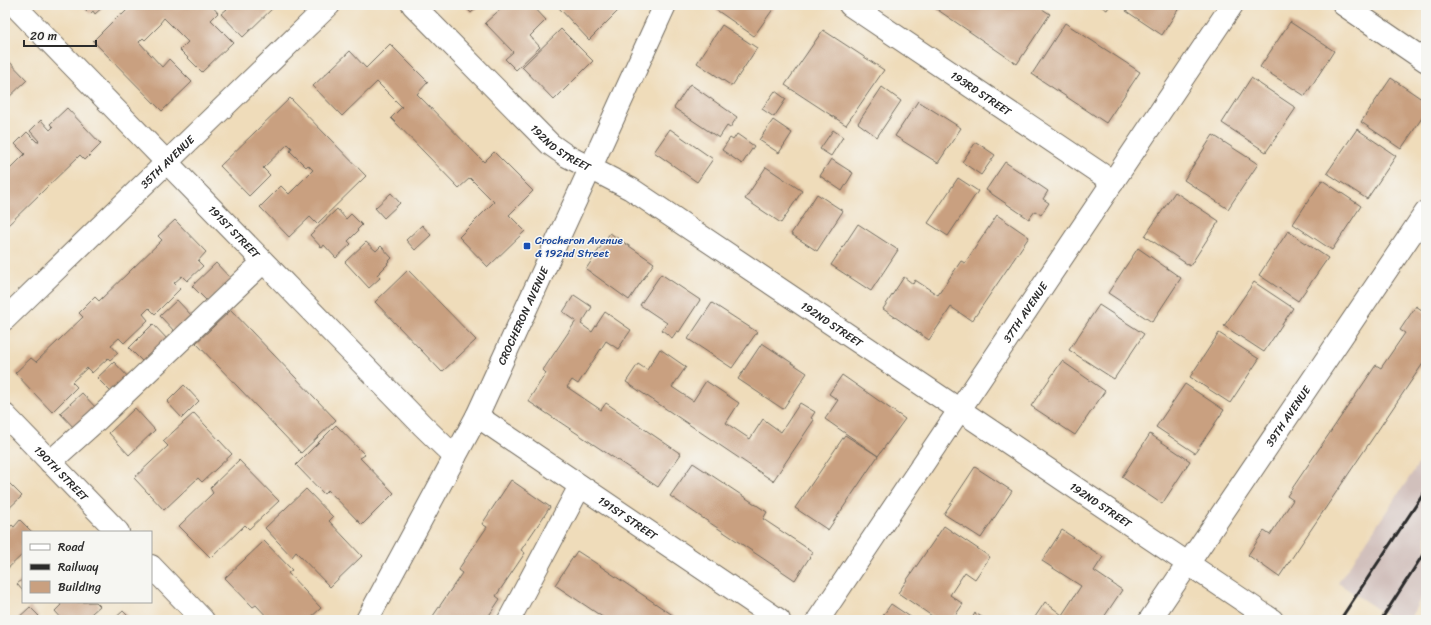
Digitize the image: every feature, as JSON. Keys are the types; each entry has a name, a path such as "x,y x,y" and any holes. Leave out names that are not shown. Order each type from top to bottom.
{"street":[{"name":"191ST STREET","path":"14,5 423,426 455,457"},
{"name":"35TH AVENUE","path":"5,318 329,5"},
{"name":"192ND STREET","path":"413,5 550,144 567,156 631,190 1272,620"},
{"name":"CROCHERON AVENUE","path":"367,620 477,416 665,5"},
{"name":"193RD STREET","path":"850,5 1114,182"},
{"name":"37TH AVENUE","path":"818,620 1232,5"},
{"path":"1344,5 1426,61"},
{"name":"39TH AVENUE","path":"1150,620 1426,212"},
{"path":"50,462 263,262"},
{"name":"190TH STREET","path":"5,415 117,531"},
{"name":"191ST STREET","path":"477,416 779,620"},
{"path":"509,620 580,486"},
{"path":"152,567 203,620"}],"shaded area":[{"path":"1426,453 1426,589 1409,620 1394,620 1338,583"}],"building":[{"path":"87,5 105,5 95,14 93,11 90,14 85,9 88,6"},
{"path":"132,5 211,5 218,13 211,20 233,42 202,72 180,50 188,42 164,18 160,23 161,24 145,40 143,38 139,42 162,67 169,59 192,82 162,111 93,41 120,14 122,15"},
{"path":"223,5 276,5 243,37 221,14 227,9"},
{"path":"464,5 480,5 471,13"},
{"path":"505,5 532,5 546,20 530,36 540,47 516,70 505,59 513,52 485,23"},
{"path":"562,5 624,5 589,40 559,8"},
{"path":"718,5 776,5 754,36 715,9"},
{"path":"937,5 1040,5 1039,7 1050,14 1017,64 935,8"},
{"path":"1099,5 1110,5 1107,10"},
{"path":"1130,5 1181,5 1162,35 1126,11"},
{"path":"1290,22 1334,51 1305,96 1260,67"},
{"path":"1065,23 1140,72 1106,123 1032,74"},
{"path":"722,25 757,48 732,86 697,63"},
{"path":"561,29 593,61 554,100 522,67"},
{"path":"823,30 884,70 846,125 785,85"},
{"path":"390,44 428,82 417,94 484,162 494,152 533,191 509,215 525,231 488,267 459,237 494,202 470,178 459,188 391,118 402,107 377,82 342,116 313,86 350,51 366,68"},
{"path":"5,57 27,80 5,101"},
{"path":"1251,78 1296,108 1266,152 1222,123"},
{"path":"1391,78 1426,102 1426,112 1401,149 1361,122"},
{"path":"690,84 737,117 730,128 727,126 719,138 674,108"},
{"path":"882,87 901,101 877,137 858,123"},
{"path":"775,91 786,99 774,117 762,109"},
{"path":"290,98 366,176 317,224 310,217 289,237 260,207 281,186 289,194 313,170 308,165 306,167 290,151 292,148 288,144 263,168 270,175 249,196 220,166"},
{"path":"918,101 961,128 938,163 895,136"},
{"path":"67,108 101,144 85,160 80,155 5,228 5,172 6,173 25,154 15,144 27,132 37,142 39,141 30,131 41,120 50,130 53,127 50,124"},
{"path":"773,120 792,133 779,153 759,140"},
{"path":"670,129 713,159 697,182 654,152"},
{"path":"1357,129 1396,156 1367,199 1327,173"},
{"path":"833,130 843,137 831,156 820,149"},
{"path":"737,134 754,146 742,164 722,150 730,138 733,140"},
{"path":"1213,135 1258,164 1228,209 1184,180"},
{"path":"976,142 995,155 981,175 962,162"},
{"path":"831,159 853,173 842,191 820,176"},
{"path":"1005,162 1048,191 1043,199 1049,203 1041,215 1035,211 1029,219 986,190"},
{"path":"766,167 802,191 781,223 745,199"},
{"path":"958,178 978,191 948,236 928,223"},
{"path":"1322,180 1361,206 1332,250 1293,224"},
{"path":"1175,192 1219,221 1190,266 1145,236"},
{"path":"391,193 400,203 384,218 375,208"},
{"path":"817,194 843,211 817,251 791,234"},
{"path":"337,209 346,219 351,214 362,225 348,241 351,244 336,258 324,245 322,248 310,235"},
{"path":"997,215 1029,237 972,321 951,307 929,340 883,309 904,277 913,284 915,280 938,295 961,261 965,263"},
{"path":"175,220 206,252 198,261 203,266 187,281 182,276 174,283 180,289 155,314 149,308 143,314 148,320 124,343 119,338 111,345 118,353 110,360 108,358 92,373 87,368 72,382 77,387 52,412 15,373 31,358 36,362 83,317 79,313 95,297 99,301 162,240 158,236"},
{"path":"858,224 898,250 871,291 831,265"},
{"path":"422,225 431,235 415,250 406,240"},
{"path":"1288,231 1328,258 1298,301 1259,275"},
{"path":"610,233 654,263 629,300 586,269"},
{"path":"366,242 376,251 381,246 392,258 377,275 380,278 369,288 345,262"},
{"path":"1138,248 1181,278 1152,322 1108,293"},
{"path":"216,263 232,280 208,302 192,286"},
{"path":"408,270 476,340 442,372 375,302"},
{"path":"661,274 700,300 679,332 677,331 672,338 662,330 667,323 640,305"},
{"path":"1254,282 1293,308 1264,352 1224,326"},
{"path":"574,295 592,307 581,324 592,332 605,312 631,330 618,349 606,341 578,384 572,380 567,387 601,410 606,403 681,454 658,487 528,401 546,373 543,370 576,321 563,312"},
{"path":"177,300 193,317 176,333 160,316"},
{"path":"712,303 757,332 732,368 688,339"},
{"path":"1099,305 1144,334 1114,379 1069,350"},
{"path":"1416,306 1426,313 1426,359 1279,577 1248,555 1264,531 1270,535 1293,500 1287,496 1376,365 1381,368 1405,333 1400,330"},
{"path":"231,310 336,420 301,453 196,343"},
{"path":"153,324 169,341 145,364 129,348"},
{"path":"1219,333 1259,359 1230,403 1190,377"},
{"path":"762,343 807,373 783,409 738,379"},
{"path":"660,349 686,367 672,387 693,401 706,381 739,403 726,423 750,439 763,419 781,432 800,403 815,412 811,418 814,420 773,481 626,382 638,364 647,370"},
{"path":"1062,361 1105,391 1075,435 1031,406"},
{"path":"114,362 130,379 114,395 97,378"},
{"path":"842,375 905,419 878,456 825,419 838,400 829,394"},
{"path":"1185,384 1224,410 1195,453 1156,427"},
{"path":"184,385 199,401 182,418 167,402"},
{"path":"82,393 98,410 76,430 60,413"},
{"path":"135,408 155,430 129,455 109,433"},
{"path":"194,413 232,454 202,482 198,478 164,510 134,478 168,446 163,441"},
{"path":"336,425 365,455 360,458 394,493 362,525 328,490 324,494 296,465"},
{"path":"1150,434 1190,461 1162,504 1122,477"},
{"path":"845,435 878,456 828,530 795,508"},
{"path":"239,460 279,501 249,529 245,525 211,558 179,526 213,493 210,488"},
{"path":"693,463 767,512 763,519 813,552 795,580 670,496"},
{"path":"975,467 1012,491 981,538 944,514"},
{"path":"5,479 22,496 5,512"},
{"path":"511,480 550,507 521,550 525,553 496,596 500,599 486,620 436,620 437,619 433,616 462,573 458,570 487,527 482,524"},
{"path":"306,489 333,517 329,521 362,556 330,587 296,552 292,557 265,528"},
{"path":"20,520 31,531 22,531 22,555 5,571 5,532 12,525 14,527"},
{"path":"944,526 990,557 975,579 965,572 950,595 963,604 952,620 938,620 898,593"},
{"path":"1062,530 1103,557 1094,571 1122,590 1102,620 1033,620 1045,602 1062,615 1081,586 1042,561"},
{"path":"264,541 292,570 288,573 321,608 308,620 270,620 256,605 253,607 225,578"},
{"path":"577,551 680,620 607,620 555,585"},
{"path":"22,580 22,590 17,584"},
{"path":"60,603 97,603 100,606 84,620 63,620 55,611 61,605"},
{"path":"891,604 915,620 880,620"},
{"path":"30,607 39,616 34,620 16,620"},
{"path":"123,611 132,620 113,620"},
{"path":"975,613 987,620 971,620"}],"railway":[{"path":"1340,620 1426,490"},
{"path":"1381,620 1426,550"}],"place":[{"name":"Crocheron Avenue & 192nd Street","path":"527,246"}]}
